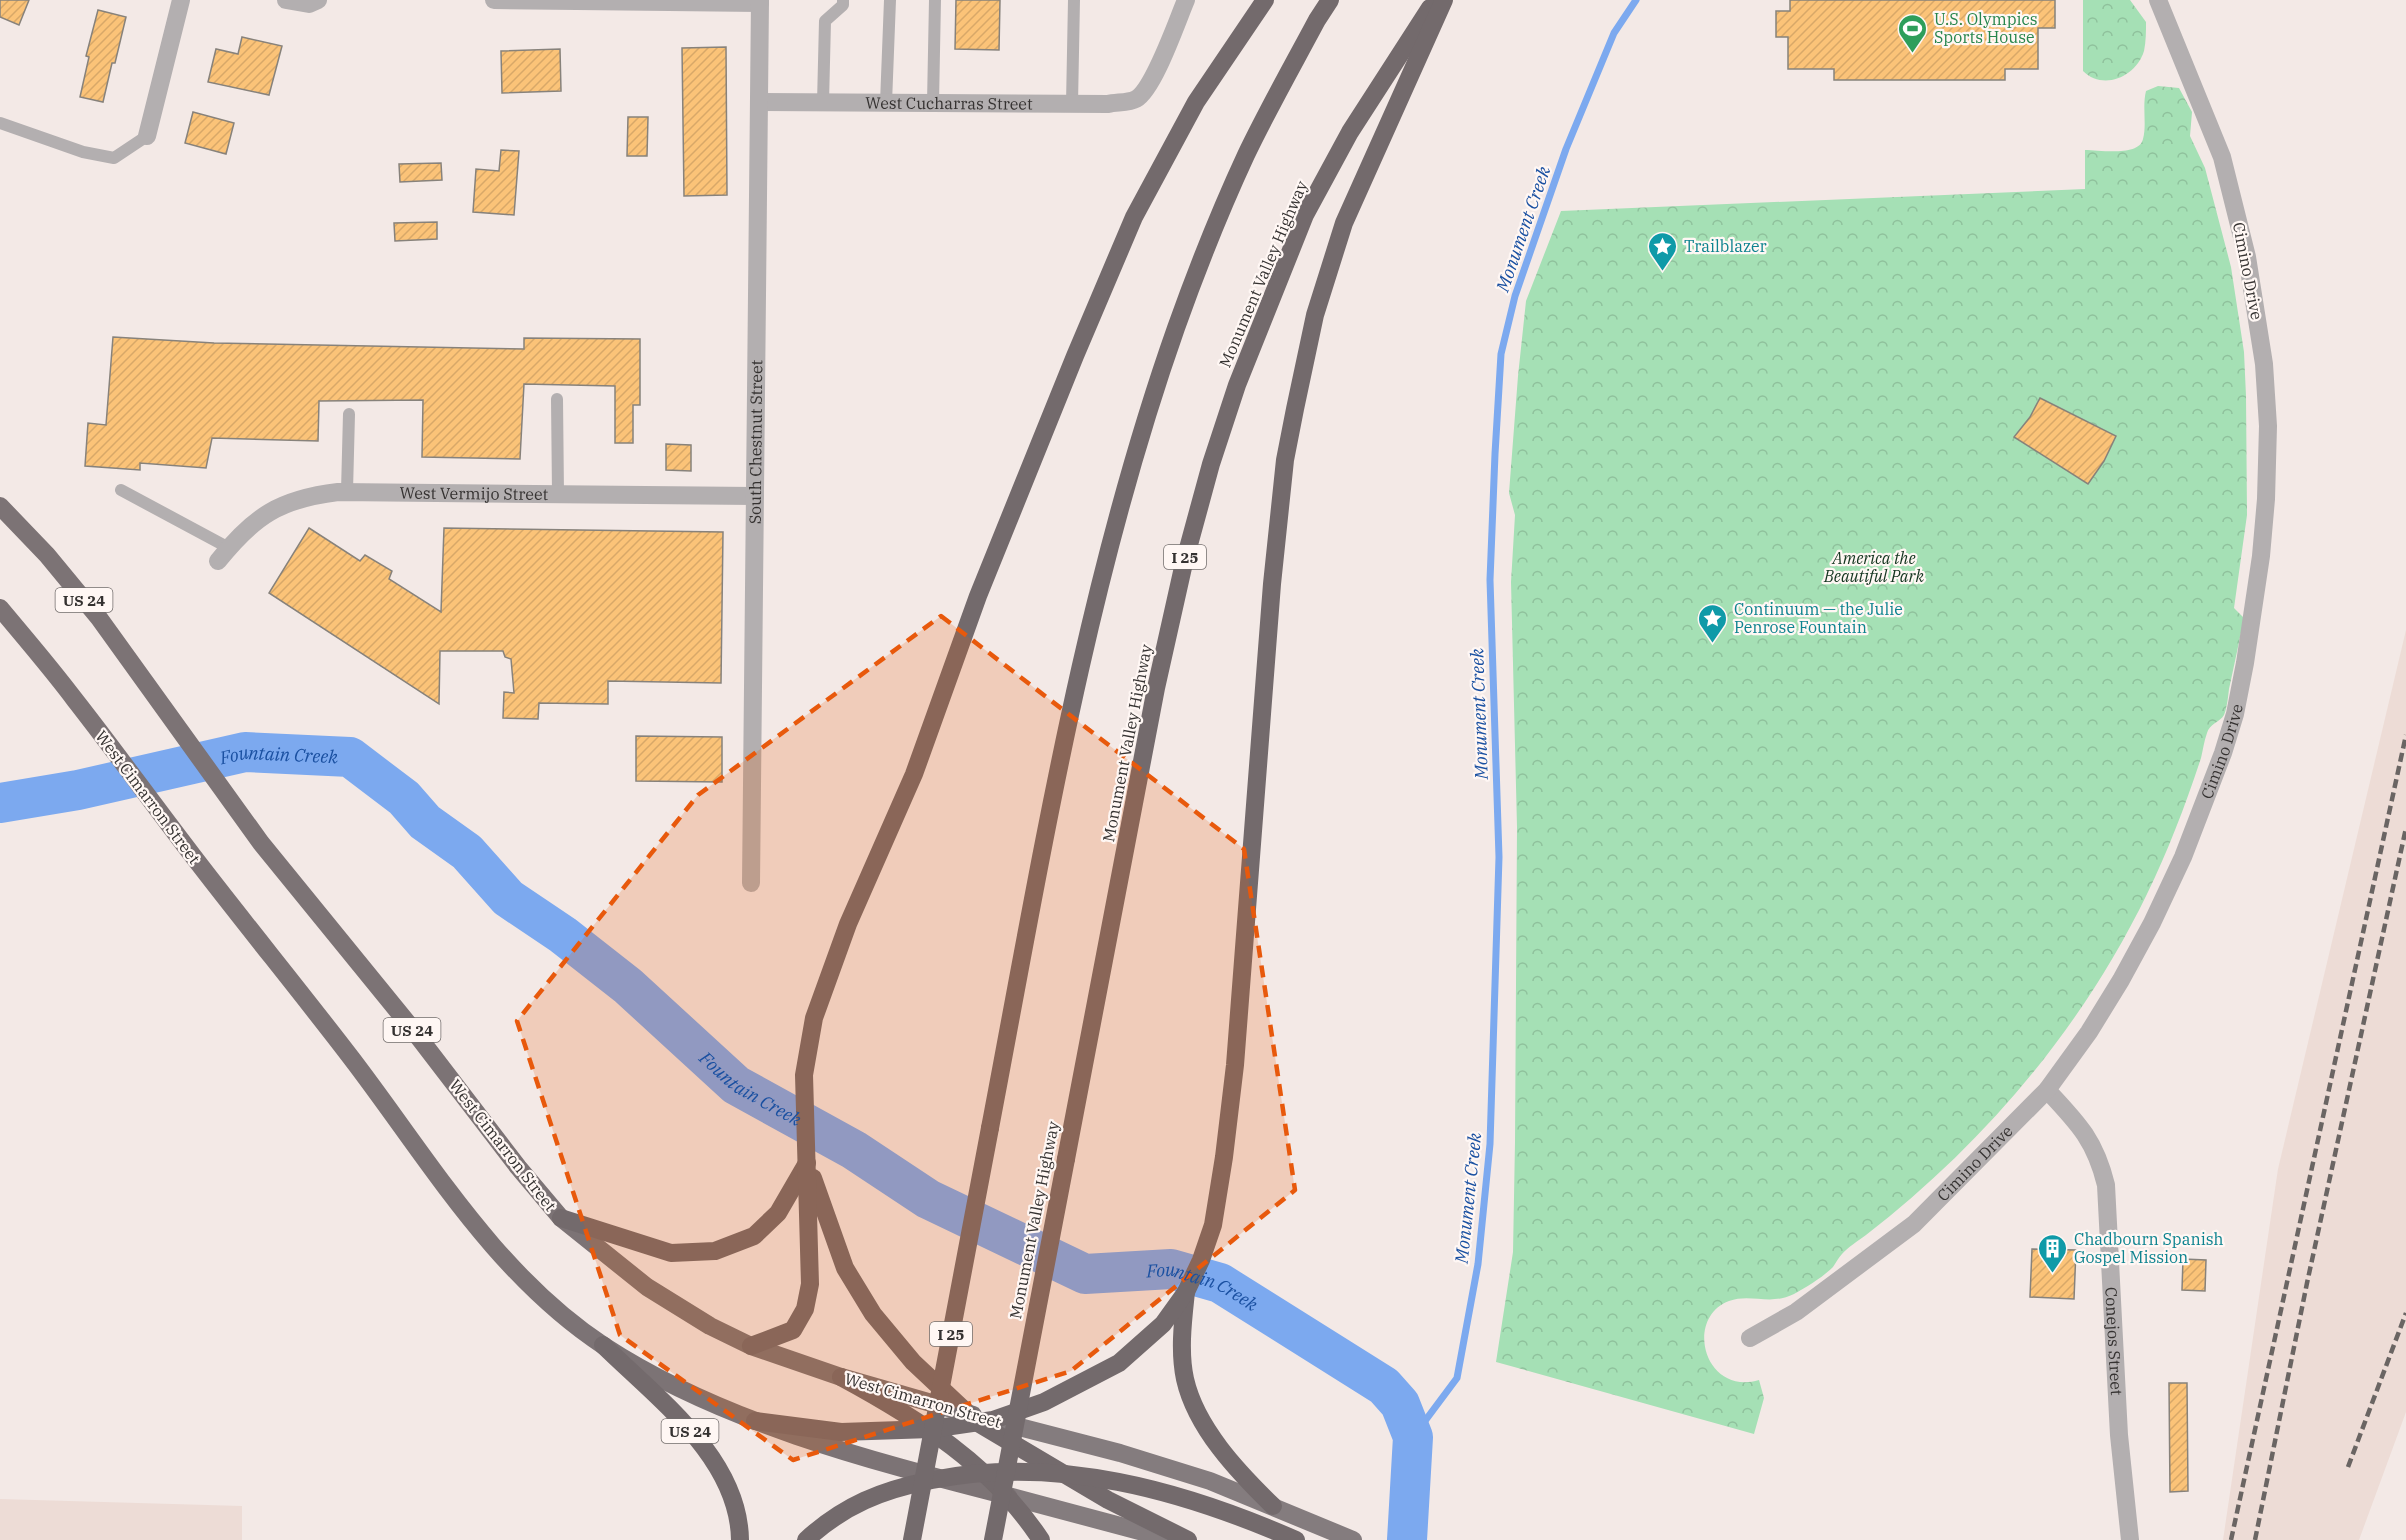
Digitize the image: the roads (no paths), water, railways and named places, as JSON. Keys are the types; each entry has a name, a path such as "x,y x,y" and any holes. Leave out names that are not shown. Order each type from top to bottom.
{"highway":[{"path":"751,1346 793,1330 805,1310 810,1284 804,1076 814,1017 848,924 914,774 974,606 1130,227 1196,102 1265,0"},
{"name":"I 25","path":"912,1540 1076,690 1110,547 1137,451 1176,328 1211,236 1247,153 1329,0"},
{"name":"Monument Valley Highway","path":"993,1540 1156,688 1184,563 1211,464 1237,386 1305,215 1350,132 1435,0"},
{"path":"755,1421 842,1432 931,1429 980,1419 1044,1401 1119,1362 1147,1340 1186,1292 1201,1260 1218,1202 1235,1065 1272,584 1285,460 1315,315 1344,223 1444,0"},
{"name":"West Cimarron Street","path":"0,506 47,555 99,618 261,843 410,1026 518,1167 561,1218 647,1287 710,1326 751,1346 841,1377 980,1419"},
{"name":"West Cimarron Street","path":"0,608 75,699 472,1219 509,1265 554,1309 603,1346 657,1378 755,1421 1008,1496"},
{"path":"561,1218 671,1253 715,1251 754,1236 778,1213 807,1162"},
{"path":"807,1162 845,1268 873,1314 913,1362 980,1419 1065,1475 1117,1505 1188,1540"},
{"path":"1186,1292 1182,1356 1185,1379 1203,1420 1244,1478 1273,1506"},
{"name":"US 24","path":"603,1346 704,1446 732,1495 740,1526 740,1540"},
{"name":"US 24","path":"841,1377 900,1409 931,1429 1008,1496 1023,1512 1041,1540"},
{"path":"807,1540 828,1520 865,1499 905,1486 941,1478 1012,1470 1145,1487 1217,1508 1296,1540"}],"main road":[{"name":"West Cimarron Street","path":"980,1419 1120,1453 1198,1477 1353,1540"},
{"name":"West Cimarron Street","path":"1008,1496 1173,1540"}],"street":[{"path":"147,136 181,0"},
{"path":"286,0 309,4 318,0"},
{"path":"494,0 760,1"},
{"name":"West Cucharras Street","path":"761,102 1108,104 1136,99 1157,70 1186,0"},
{"name":"Cimino Drive","path":"1750,1338 1796,1312 1914,1224 2047,1090 2121,980 2156,914 2202,810 2235,714 2253,618 2266,499 2268,426 2264,364 2247,257 2222,157 2158,0"},
{"name":"South Chestnut Street","path":"751,884 761,102 760,1"},
{"name":"West Vermijo Street","path":"223,555 257,520 276,508 310,495 347,491 755,496"},
{"name":"Conejos Street","path":"2047,1090 2088,1138 2100,1159 2106,1185 2120,1447 2130,1540"}],"lane":[{"path":"823,103 825,21 843,5 843,0"},
{"path":"886,103 890,0"},
{"path":"933,103 935,0"},
{"path":"1072,104 1074,0"},
{"path":"0,123 83,152 114,158 147,136"},
{"path":"557,399 558,494"},
{"path":"347,491 350,414"},
{"path":"121,490 223,555"}],"waterway":[{"name":"Monument Creek","path":"1413,1437 1457,1378 1478,1264 1490,1144 1499,857 1490,580 1501,354 1515,296 1566,149 1614,33 1636,0"},
{"name":"Fountain Creek","path":"0,803 78,790 245,752 350,757 404,798 425,822 467,852 508,898 563,935 628,986 736,1085 854,1150 928,1199 1085,1274 1171,1269 1220,1283 1384,1386 1400,1404 1413,1437 1407,1540"}],"railway":[{"path":"2231,1540 2406,735"},
{"path":"2255,1540 2307,1283 2406,828"},
{"path":"2348,1467 2406,1313"}],"place":[{"name":"U.S. Olympics Sports House","path":"1913,54"},
{"name":"Trailblazer","path":"1663,272"},
{"name":"Continuum — the Julie Penrose Fountain","path":"1713,644"},
{"name":"Chadbourn Spanish Gospel Mission","path":"2053,1274"}],"park label":[{"name":"America the Beautiful Park","path":"1874,567"}]}
